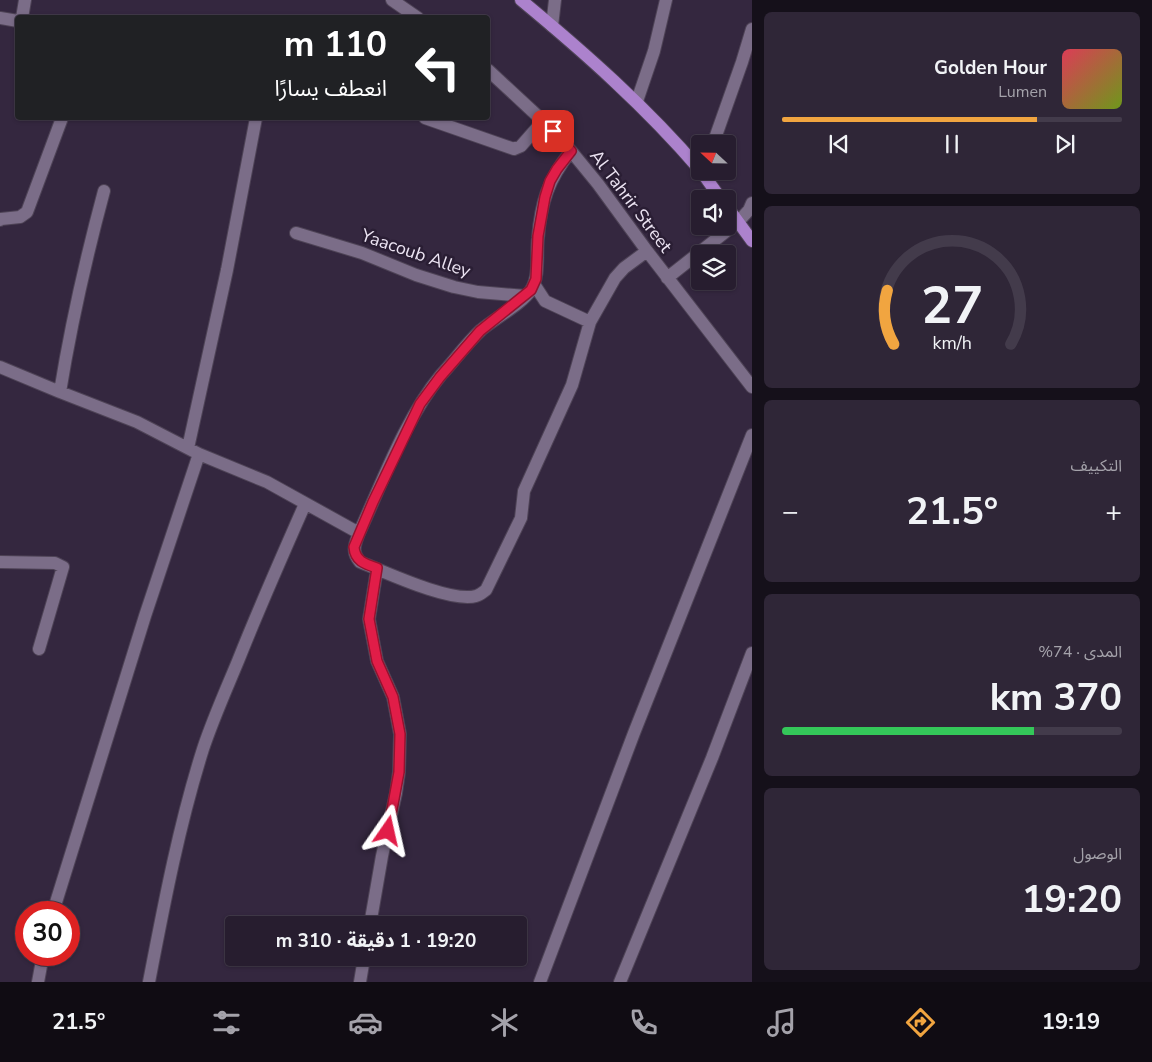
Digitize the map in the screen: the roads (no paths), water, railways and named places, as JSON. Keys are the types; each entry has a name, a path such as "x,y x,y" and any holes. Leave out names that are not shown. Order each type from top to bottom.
{"main road":[{"path":"521,0 596,62 637,101 691,160"},
{"path":"736,219 752,241"}],"street":[{"path":"22,15 25,0"},
{"path":"392,0 414,15"},
{"path":"552,26 555,0"},
{"path":"637,101 654,51 666,0"},
{"path":"0,18 15,20"},
{"path":"715,135 752,29"},
{"name":"Al Tahrir Street","path":"490,72 543,121 571,151 752,387"},
{"path":"0,220 20,217 27,212 61,120"},
{"path":"56,901 145,616 193,451 256,120"},
{"path":"431,120 514,149 521,146 543,121"},
{"path":"571,151 550,181 545,197 538,236 534,284 526,296 480,331 440,377 420,404 358,533 354,547 356,558 360,562 417,584 462,597 477,596 486,590 521,518 524,491 572,385 590,322 615,278 624,268 647,252"},
{"path":"60,392 71,325 104,191"},
{"path":"668,278 738,222 749,210 752,203"},
{"name":"Yaacoub Alley","path":"296,233 362,253 416,275 448,285 478,292 526,296"},
{"path":"534,284 545,301 590,322"},
{"path":"0,367 137,422 193,451 267,482 358,533"},
{"path":"540,982 634,733 752,435"},
{"path":"149,982 171,870 203,749 236,664 305,504"},
{"path":"0,562 55,563 63,567 39,649"},
{"path":"372,916 396,793 399,772 400,734 393,697 377,661 369,619 377,568"},
{"path":"620,982 712,758 752,653"},
{"path":"38,982 41,966"},
{"path":"360,982 363,966"}]}
